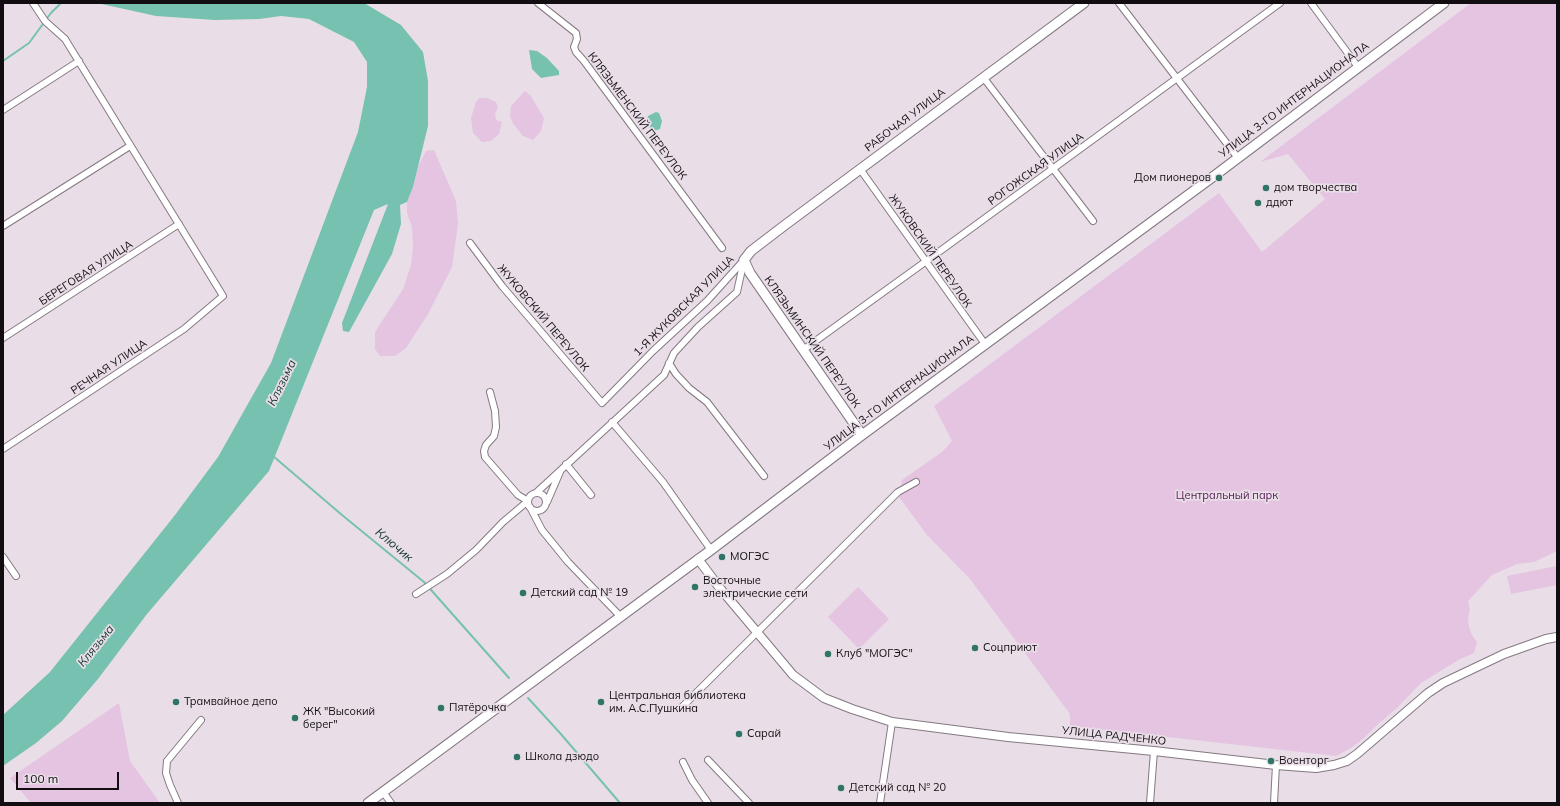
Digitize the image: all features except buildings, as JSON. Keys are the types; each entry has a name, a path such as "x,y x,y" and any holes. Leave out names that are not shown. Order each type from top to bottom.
{"main road":[{"name":"РАБОЧАЯ УЛИЦА","path":"744,260 757,247 860,169 1084,3"},
{"name":"УЛИЦА 3-ГО ИНТЕРНАЦИОНАЛА","path":"368,803 711,550 862,435 1238,158 1444,3"},
{"name":"КЛЯЗЬМИНСКИЙ ПЕРЕУЛОК","path":"744,260 750,274 862,435"}],"street":[{"path":"33,3 45,21 65,39 79,60 130,146 179,224"},
{"name":"КЛЯЗЬМЕНСКИЙ ПЕРЕУЛОК","path":"538,3 576,33 577,39 574,47 576,52 722,248"},
{"path":"1119,3 1238,158"},
{"name":"РОГОЖСКАЯ УЛИЦА","path":"803,350 1280,3"},
{"path":"1311,3 1358,67"},
{"path":"3,110 79,60"},
{"path":"983,77 1093,221"},
{"path":"3,226 130,146"},
{"name":"ЖУКОВСКИЙ ПЕРЕУЛОК","path":"860,169 985,344"},
{"name":"РЕЧНАЯ УЛИЦА","path":"3,449 184,329 223,296 179,224"},
{"name":"БЕРЕГОВАЯ УЛИЦА","path":"3,338 179,224"},
{"name":"ЖУКОВСКИЙ ПЕРЕУЛОК","path":"470,244 502,286 602,403"},
{"name":"1-Я ЖУКОВСКАЯ УЛИЦА","path":"536,492 664,375 674,353 698,327 737,292 744,260"},
{"name":"1-Я ЖУКОВСКАЯ УЛИЦА","path":"602,403 653,350 707,301 744,260"},
{"path":"669,363 676,374 689,388 707,402 764,476"},
{"path":"490,392 495,411 496,427 494,436 486,445 484,451 485,457 518,495 535,511 541,510"},
{"path":"612,422 663,482 711,550"},
{"path":"538,523 541,510 544,508 564,466 591,495"},
{"path":"680,709 898,492 916,482"},
{"path":"547,502 543,494 536,492 531,495 529,504 538,523 568,562 620,616"},
{"path":"416,594 447,574 476,550 503,522 529,504"},
{"path":"3,557 16,576"},
{"name":"УЛИЦА РАДЧЕНКО","path":"698,559 793,675 824,698 892,722 1008,737 1154,751 1276,765 1316,768 1347,761 1442,683 1504,654 1546,639 1557,637"},
{"path":"178,803 166,773 166,761 201,720"},
{"path":"880,803 892,722"},
{"path":"1150,803 1154,751"},
{"path":"708,760 749,803"},
{"path":"683,762 692,780 708,803"},
{"path":"1274,803 1276,765"},
{"path":"383,792 391,803"}],"green space":[{"name":"Центральный парк","path":"1471,3 1557,3 1557,551 1534,562 1517,564 1492,575 1468,601 1470,610 1468,618 1469,627 1477,642 1474,653 1460,659 1421,683 1397,708 1364,738 1351,748 1336,756 1070,726 1070,714 970,579 927,535 899,497 902,480 942,452 952,441 934,406 1219,193 1262,252 1325,199 1288,154 1260,162"},
{"path":"525,91 531,96 544,118 541,131 533,140 523,136 514,125 510,117 511,106"},
{"path":"479,98 487,98 496,102 498,107 495,114 496,120 502,122 499,134 491,141 482,142 473,133 471,118 476,102"},
{"path":"434,150 456,201 458,224 452,267 428,314 406,348 395,356 380,356 375,349 375,332 403,289 411,265 413,247 412,227 407,213 407,202 413,187 418,167 426,151"},
{"path":"1557,566 1557,585 1511,594 1507,576"},
{"path":"858,587 889,619 859,649 828,617"},
{"path":"119,703 130,761 160,803 31,803 10,778"}],"water":[{"name":"Клязьма","path":"97,3 364,3 401,25 423,52 428,81 428,126 413,187 407,202 400,205 401,224 392,254 349,332 343,331 342,323 388,204 374,210 269,471 147,614 98,679 62,721 36,743 3,766 3,715 50,672 175,515 218,457 271,363 358,132 367,87 367,62 354,42 309,19 281,16 259,19 215,20 156,16"},
{"path":"529,50 537,51 547,58 559,71 559,75 541,78 532,69"},
{"path":"656,112 659,113 662,121 660,129 654,131 650,128 647,119 648,116"}],"waterway":[{"path":"3,61 29,43 51,13 61,3"},
{"name":"Ключик","path":"273,456 424,582 509,678"},
{"name":"Ключик","path":"528,698 620,803"}],"place":[{"name":"Дом пионеров","path":"1219,178"},
{"name":"дом творчества","path":"1266,188"},
{"name":"ддют","path":"1258,203"},
{"name":"МОГЭС","path":"722,557"},
{"name":"Восточные электрические сети","path":"695,587"},
{"name":"Детский сад № 19","path":"523,593"},
{"name":"Соцприют","path":"975,648"},
{"name":"Клуб \"МОГЭС\"","path":"828,654"},
{"name":"Трамвайное депо","path":"176,702"},
{"name":"Центральная библиотека им. А.С.Пушкина","path":"601,702"},
{"name":"Пятёрочка","path":"441,708"},
{"name":"ЖК \"Высокий берег\"","path":"295,718"},
{"name":"Сарай","path":"739,734"},
{"name":"Школа дзюдо","path":"517,757"},
{"name":"Военторг","path":"1271,761"},
{"name":"Детский сад № 20","path":"841,788"}]}
